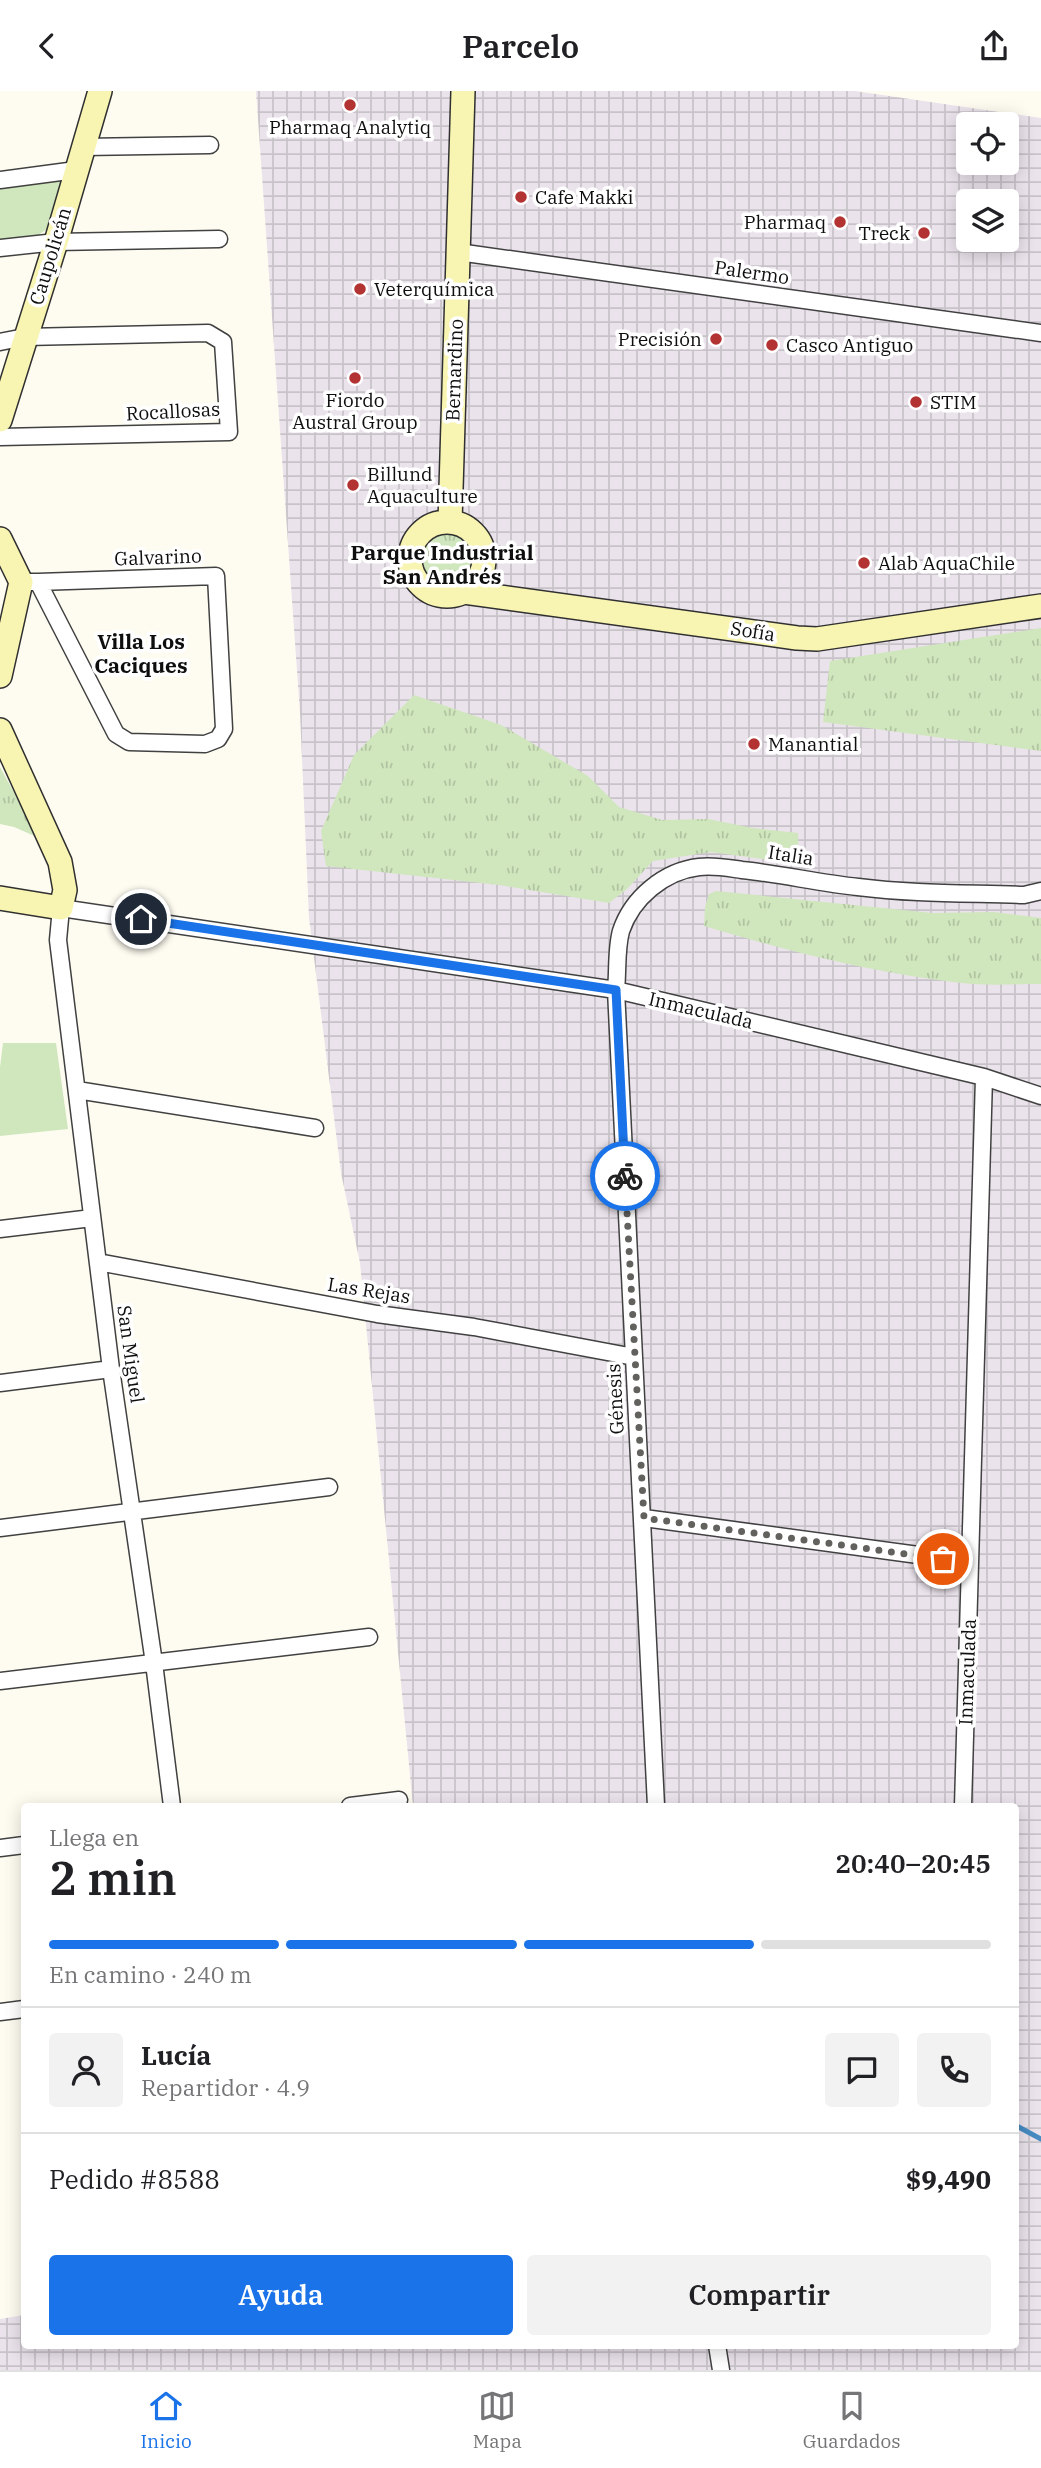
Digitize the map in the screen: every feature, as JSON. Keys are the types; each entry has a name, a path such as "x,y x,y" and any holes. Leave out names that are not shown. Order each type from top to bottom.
{"street":[{"name":"Caupolicán","path":"0,420 100,91"},
{"name":"Bernardino","path":"450,522 463,91"},
{"path":"83,147 210,145"},
{"path":"0,180 76,170"},
{"path":"0,248 56,242 219,239"},
{"name":"Palermo","path":"458,252 1041,333"},
{"name":"Rocallosas","path":"0,437 229,432 223,342 208,333 25,337"},
{"path":"0,342 25,337"},
{"path":"450,522 472,531 484,552 484,564 474,585 453,596 440,596 428,592 419,584 412,573 410,561 417,538 426,529 450,522"},
{"path":"0,539 29,582 0,676"},
{"name":"Galvarino","path":"216,576 223,729 218,739 205,744 129,742 122,739 116,734 29,582 216,576"},
{"name":"Sofía","path":"464,592 817,639 1041,606"},
{"path":"0,730 60,862 65,890 61,908"},
{"name":"Italia","path":"616,990 620,935 634,906 657,883 697,867 767,873 893,890 1024,895 1041,891"},
{"name":"Inmaculada","path":"0,898 616,990 984,1077 1041,1096"},
{"name":"San Miguel","path":"61,908 58,940 92,1218 172,1803"},
{"name":"Génesis","path":"616,990 644,1518 656,1803"},
{"name":"Inmaculada","path":"963,1803 984,1077"},
{"path":"77,1090 315,1128"},
{"path":"0,1229 92,1218"},
{"name":"Las Rejas","path":"98,1262 377,1314 474,1327 634,1357"},
{"path":"0,1383 111,1369"},
{"path":"0,1528 330,1487"},
{"path":"644,1518 970,1562"},
{"path":"0,1681 369,1637"},
{"path":"374,1803 398,1800"},
{"path":"0,1848 21,1845"},
{"path":"0,2012 21,2009"},
{"path":"718,2349 721,2370"}],"shaded area":[{"path":"256,91 855,91 1000,112 956,112 956,175 1019,175 1019,115 1041,118 1041,2370 0,2370 0,2319 21,2316 21,2349 1019,2349 1019,1803 413,1803 360,1263 341,1173 309,918 300,713"}],"green space":[{"path":"60,177 50,227 37,236 0,242 0,186"},
{"path":"447,532 466,540 474,559 466,578 447,586 428,578 420,559 428,540"},
{"path":"1041,628 1041,751 823,722 830,661"},
{"path":"414,695 501,725 588,776 619,807 662,820 708,819 798,833 799,864 711,852 653,861 627,889 609,903 499,885 326,866 321,831 354,755"},
{"path":"0,767 39,838 0,824"},
{"path":"716,891 933,913 994,912 1041,918 1041,984 981,984 928,979 831,960 735,935 704,926 709,894"},
{"path":"3,1043 56,1043 68,1129 0,1136 0,1067"}],"waterway":[{"path":"1019,2127 1041,2139"}],"way so far":[{"path":"625,1176 638,1450 644,1518 943,1559"}],"place":[{"name":"Pharmaq Analytiq","path":"350,105"},
{"name":"Cafe Makki","path":"521,197"},
{"name":"Pharmaq","path":"840,222"},
{"name":"Treck","path":"924,233"},
{"name":"Veterquímica","path":"360,289"},
{"name":"Precisión","path":"716,339"},
{"name":"Casco Antiguo","path":"772,345"},
{"name":"Fiordo Austral Group","path":"355,378"},
{"name":"STIM","path":"916,402"},
{"name":"Billund Aquaculture","path":"353,485"},
{"name":"Alab AquaChile","path":"864,563"},
{"name":"Manantial","path":"754,744"}],"district":[{"name":"Parque Industrial San Andrés","path":"442,565"},
{"name":"Villa Los Caciques","path":"141,654"}],"route":[{"path":"141,919 616,990 625,1176"}]}
